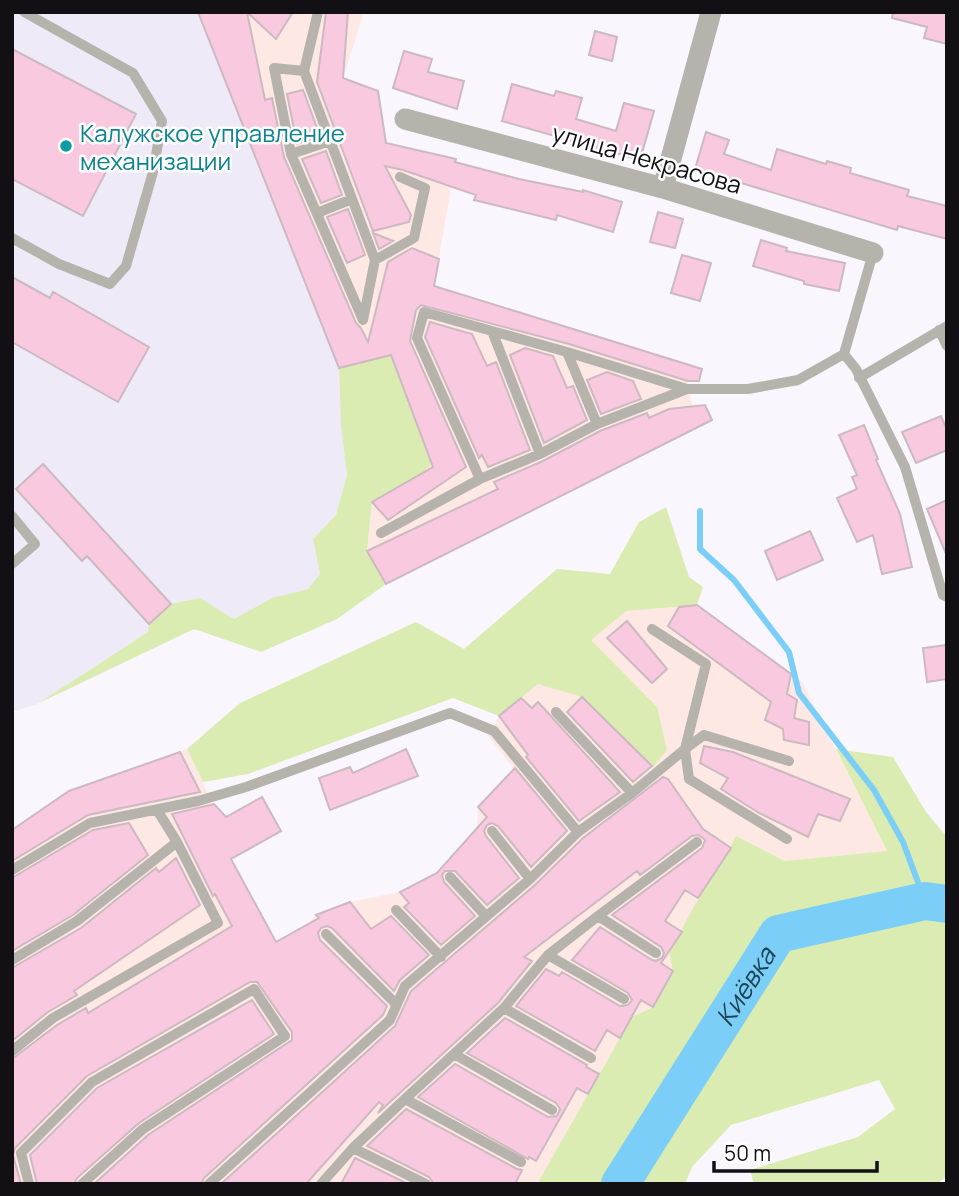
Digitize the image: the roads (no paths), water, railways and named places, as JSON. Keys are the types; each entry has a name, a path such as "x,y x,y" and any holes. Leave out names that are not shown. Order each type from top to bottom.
{"street":[{"path":"663,188 711,12"},
{"name":"улица Некрасова","path":"405,119 663,188 873,253"}],"lane":[{"path":"12,238 59,264 110,284 125,266 153,172 162,121 133,74 24,12"},
{"path":"304,71 274,68 291,154 363,320 375,260 304,71 318,12"},
{"path":"291,154 330,141"},
{"path":"375,260 414,238 425,188 400,177"},
{"path":"317,213 352,199"},
{"path":"480,479 416,338 424,312 687,389 748,389 798,380 844,354 873,253"},
{"path":"859,378 943,328 947,346"},
{"path":"492,331 540,454"},
{"path":"567,352 597,424"},
{"path":"844,354 856,369 905,467 943,595 947,597"},
{"path":"382,533 480,479 540,454 597,424 687,389"},
{"path":"12,516 35,544 12,564"},
{"path":"652,629 706,664 685,748 689,779 787,839"},
{"path":"556,712 632,793"},
{"path":"12,870 90,823 246,788 450,713 494,731 578,832"},
{"path":"209,1184 390,1020 405,986 530,879 578,832 632,793 704,734 789,761"},
{"path":"12,1051 53,1018 218,923 177,842 157,810"},
{"path":"492,831 530,879"},
{"path":"12,960 77,921 177,842"},
{"path":"321,1184 353,1148 504,1008 548,955 696,842"},
{"path":"450,877 486,916"},
{"path":"396,910 441,957"},
{"path":"598,916 656,953"},
{"path":"326,934 396,1004"},
{"path":"548,955 624,999"},
{"path":"29,1184 21,1153 92,1082 254,989 285,1036 143,1129 82,1184"},
{"path":"504,1008 591,1058"},
{"path":"454,1055 552,1110"},
{"path":"405,1099 521,1163"},
{"path":"353,1148 426,1184"}],"waterway":[{"path":"700,511 700,549 734,580 789,652 799,693 874,790 903,842 925,901"},
{"name":"Киёвка","path":"620,1184 778,934 925,901 947,904"}],"place":[{"name":"Калужское управление механизации","path":"66,146"}]}
